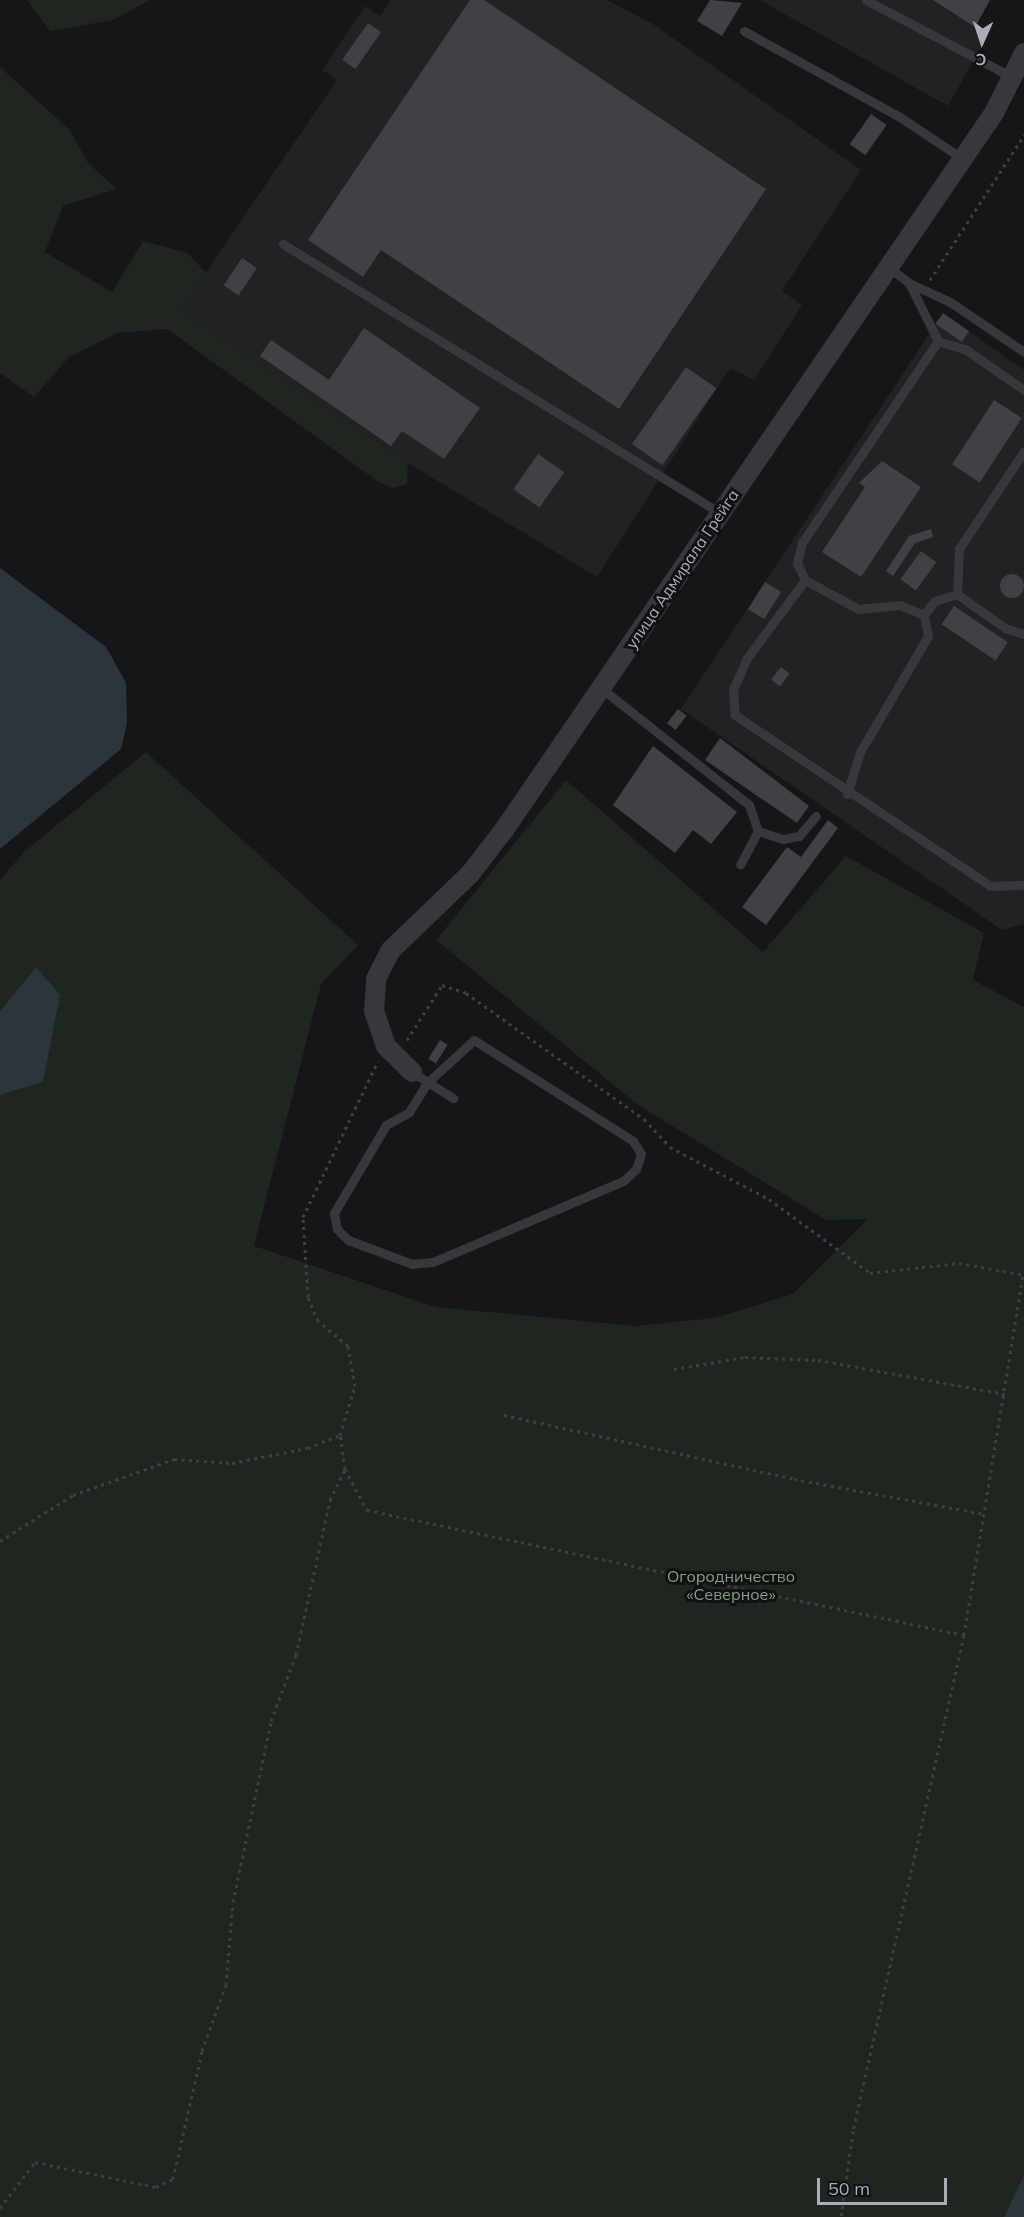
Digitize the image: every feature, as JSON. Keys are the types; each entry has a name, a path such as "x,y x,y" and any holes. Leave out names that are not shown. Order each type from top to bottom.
{"street":[{"name":"улица Адмирала Грейга","path":"420,1077 391,1052 374,1011 376,979 391,950 490,848 963,159 1024,54"}],"lane":[{"path":"866,0 1012,77"},
{"path":"744,31 900,117 963,159"},
{"path":"283,244 720,513"},
{"path":"888,267 909,283 924,289 1024,351"},
{"path":"909,283 938,341 965,349 1024,390"},
{"path":"924,615 900,605 858,609 805,580 797,562 802,543 938,341"},
{"path":"957,594 959,549 1022,458"},
{"path":"805,580 747,658 733,689 735,715 847,794 990,886 1024,885"},
{"path":"847,794 860,752 928,636 924,615 934,601 957,594"},
{"path":"957,594 1005,628 1024,634"},
{"path":"601,688 749,805 758,831 740,865"},
{"path":"758,831 783,839 799,836 816,816"},
{"path":"474,1040 486,1042 633,1141 641,1154 636,1169 623,1181 433,1262 412,1264 348,1240 337,1229 338,1201 386,1125 409,1112 420,1077 474,1040"},
{"path":"420,1077 453,1098"}],"path":[{"path":"924,289 1024,135"},
{"path":"841,2217 853,2131 964,1635 1024,1275 959,1263 870,1273 769,1199 670,1147 644,1119 466,993 442,985 391,1052 318,1176 303,1217 308,1297 318,1321 348,1346 355,1386 340,1435 345,1469 367,1510 964,1635"},
{"path":"674,1369 746,1357 818,1360 1005,1395"},
{"path":"504,1415 794,1479 985,1514"},
{"path":"0,1540 73,1495 174,1459 232,1462 308,1448 340,1435"},
{"path":"0,2208 36,2162 156,2187 173,2179 202,2051 226,1985 233,1902 271,1721 296,1655 330,1500 345,1469"}],"shaded area":[{"path":"391,0 607,0 653,24 861,170 782,291 802,305 754,380 730,368 597,577 408,463 181,309 337,80 322,70 365,6 380,16"},
{"path":"760,0 990,0 975,27 988,34 948,106"},
{"path":"943,313 1024,370 1024,924 1002,930 681,709"},
{"path":"0,568 106,647 126,683 127,723 121,749 0,849"},
{"path":"36,967 60,995 43,1082 0,1095 0,1011"},
{"path":"1024,2175 1024,2217 1004,2217"}],"green space":[{"path":"27,0 150,0 113,20 50,31"},
{"path":"0,67 70,130 88,163 117,189 63,206 45,252 112,292 143,241 188,253 206,273 181,309 408,463 407,484 394,488 380,483 167,329 117,333 69,357 34,397 0,373"},
{"name":"Огородничество «Северное»","path":"146,752 358,945 321,984 254,1246 436,1307 635,1326 715,1318 793,1294 868,1219 826,1220 638,1105 436,940 566,780 763,952 846,856 984,933 973,980 1024,1007 1024,2175 1004,2217 0,2217 0,1095 43,1082 36,967 0,1011 0,880 24,852"}],"building":[{"path":"470,0 484,0 766,189 619,409 381,250 363,277 308,240"},
{"path":"710,0 742,3 722,36 697,21"},
{"path":"933,0 990,0 975,27"},
{"path":"368,23 381,32 355,69 342,60"},
{"path":"871,114 887,125 865,155 850,144"},
{"path":"242,258 257,268 238,295 224,285"},
{"path":"943,313 969,331 962,342 936,324"},
{"path":"364,328 480,408 444,459 402,431 391,446 260,356 271,340 329,380"},
{"path":"686,367 716,388 662,465 632,444"},
{"path":"994,400 1022,418 980,483 952,465"},
{"path":"538,454 564,472 540,508 513,489"},
{"path":"882,461 921,487 861,577 822,552 865,487 859,483"},
{"path":"931,529 933,537 915,543 893,576 886,571 909,536"},
{"path":"921,551 936,562 916,590 900,579"},
{"path":"1012,574 1020,578 1024,586 1020,594 1012,598 1004,594 1000,586 1004,578"},
{"path":"765,582 781,592 764,619 748,609"},
{"path":"954,606 1008,642 996,661 942,624"},
{"path":"781,667 790,674 780,686 771,680"},
{"path":"678,709 687,716 676,730 667,723"},
{"path":"720,738 809,806 797,823 705,760"},
{"path":"653,746 737,812 711,844 693,830 675,853 613,805"},
{"path":"828,820 838,828 766,925 742,907 787,847 801,857"},
{"path":"440,1040 448,1045 436,1063 428,1059"}]}
